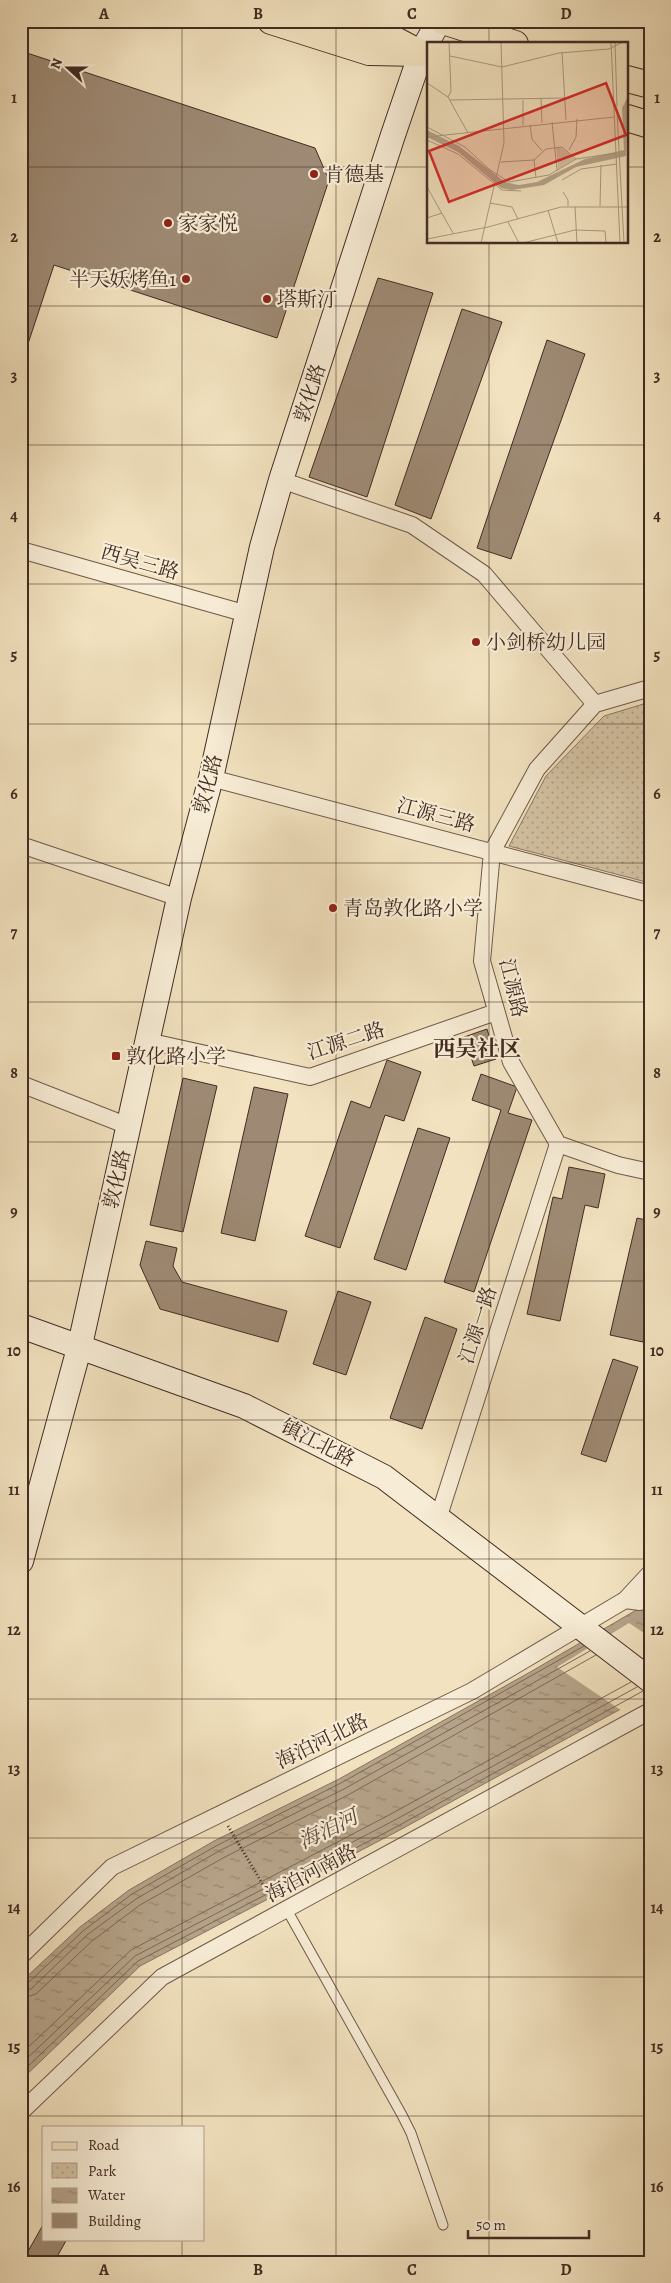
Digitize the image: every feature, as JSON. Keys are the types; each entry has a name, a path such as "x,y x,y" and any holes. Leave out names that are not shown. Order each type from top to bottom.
{"main road":[{"path":"270,21 369,52 425,54"},
{"path":"350,21 374,29 425,54"},
{"path":"441,21 509,42"},
{"path":"628,78 650,86"},
{"path":"628,118 650,125"}],"street":[{"name":"敦化路","path":"431,42 441,21"},
{"name":"敦化路","path":"21,1561 80,1345 179,898 211,778 262,547 281,480 425,54"},
{"path":"281,480 412,525 484,574 595,704 650,688"},
{"name":"西吴三路","path":"21,550 247,614"},
{"name":"江源路","path":"558,1144 511,1062 482,961 492,852 537,769 595,704"},
{"name":"江源三路","path":"211,778 650,894"},
{"path":"21,845 179,898"},
{"name":"江源二路","path":"147,1042 310,1077 496,1012"},
{"path":"21,1084 128,1126"},
{"path":"558,1144 618,1166 650,1172"},
{"name":"江源一路","path":"438,1519 558,1144"},
{"name":"镇江北路","path":"21,1326 80,1345 244,1406 384,1477 650,1680"},
{"name":"海泊河北路","path":"21,1956 112,1867 472,1691 578,1626 626,1600 650,1573"},
{"path":"626,1600 640,1602 650,1593"},
{"name":"海泊河南路","path":"21,2112 162,1977 650,1711"}],"lane":[{"path":"287,1910 405,2121 443,2225"}],"path":[{"path":"228,1826 272,1900"}],"green space":[{"path":"650,702 650,883 509,846 546,776 604,716"}],"water":[{"name":"海泊河","path":"650,1602 650,1693 398,1831 140,1966 21,2080 21,1982 80,1927 129,1890 214,1841 339,1779 532,1671"}],"pier":[{"path":"629,1623 650,1637 650,1696 622,1711 557,1667"}],"building":[{"name":"家家悦","path":"21,51 315,148 329,180 277,338 54,265 21,365"},
{"path":"378,278 433,293 367,497 309,477"},
{"path":"462,309 502,322 431,519 395,505"},
{"path":"547,340 585,354 511,559 477,548"},
{"path":"487,1029 496,1059 474,1066 464,1037"},
{"path":"387,1060 421,1072 404,1121 385,1115 340,1248 305,1236 351,1101 370,1108"},
{"path":"481,1074 517,1087 508,1113 532,1120 474,1292 444,1282 501,1110 472,1100"},
{"path":"183,1078 217,1086 183,1232 150,1225"},
{"path":"254,1087 288,1094 255,1241 221,1233"},
{"path":"418,1128 450,1138 406,1270 374,1259"},
{"path":"569,1167 605,1174 598,1208 585,1205 560,1321 527,1314 553,1197 562,1199"},
{"path":"650,1201 650,1312 643,1342 610,1335 637,1218 646,1220"},
{"path":"146,1241 177,1248 173,1266 182,1282 287,1311 278,1342 160,1309 140,1265"},
{"path":"338,1291 371,1302 346,1375 313,1364"},
{"path":"425,1317 457,1329 422,1429 390,1418"},
{"path":"613,1359 638,1367 606,1462 581,1454"},
{"path":"42,2227 42,2240 66,2240 54,2262 22,2262"}],"place":[{"name":"肯德基","path":"314,174"},
{"name":"家家悦","path":"168,223"},
{"name":"半天妖烤鱼1","path":"186,279"},
{"name":"塔斯汀","path":"267,299"},
{"name":"小剑桥幼儿园","path":"476,642"},
{"name":"青岛敦化路小学","path":"333,908"},
{"name":"敦化路小学","path":"116,1056"}],"district":[{"name":"西吴社区","path":"477,1049"}]}
